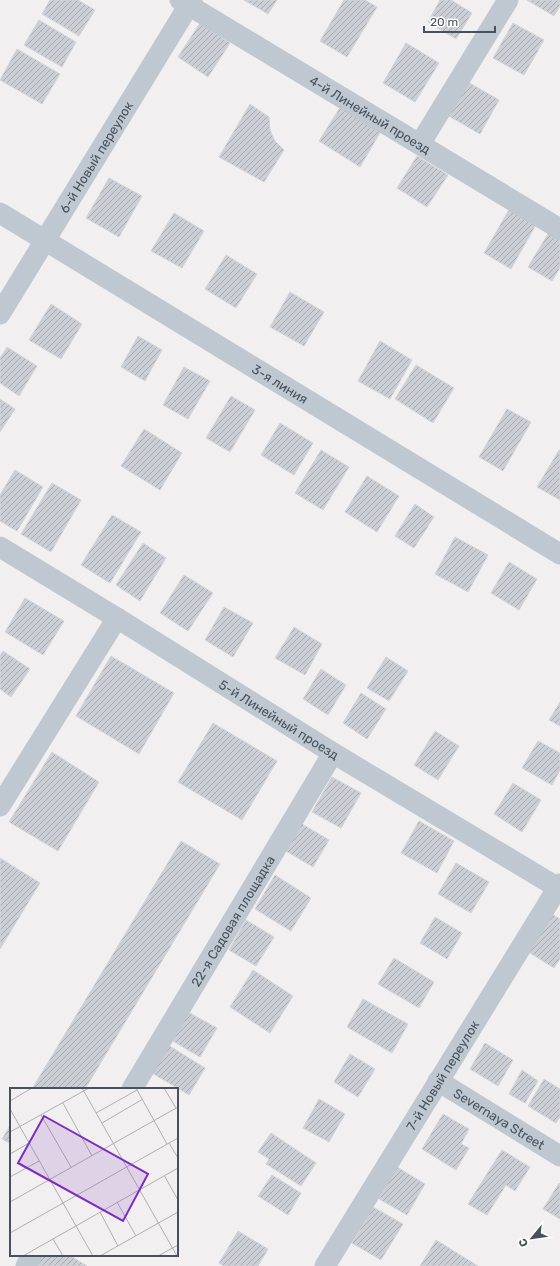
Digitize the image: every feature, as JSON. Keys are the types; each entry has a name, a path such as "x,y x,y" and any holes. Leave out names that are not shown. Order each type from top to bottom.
{"street":[{"path":"420,144 508,0"},
{"name":"4-й Линейный проезд","path":"187,2 560,229"},
{"name":"6-й Новый переулок","path":"0,314 187,2"},
{"name":"3-я линия","path":"0,214 560,554"},
{"name":"5-й Линейный проезд","path":"0,547 334,753 559,887"},
{"path":"0,806 117,618"},
{"name":"22-я Садовая площадка","path":"133,1088 334,753"},
{"name":"7-й Новый переулок","path":"328,1265 438,1081 559,887"},
{"name":"Severnaya Street","path":"438,1081 560,1156"},
{"path":"26,1266 31,1256"}],"building":[{"path":"50,0 78,0 95,10 79,36 42,14"},
{"path":"244,0 277,0 268,14"},
{"path":"344,0 365,0 377,7 347,57 320,41"},
{"path":"440,0 451,0 472,13 456,39 428,22"},
{"path":"527,0 560,0 560,6 554,16"},
{"path":"39,20 76,42 62,67 24,45"},
{"path":"200,23 230,43 208,77 178,57"},
{"path":"513,23 544,40 524,75 493,58"},
{"path":"406,43 439,63 415,102 383,83"},
{"path":"17,49 60,74 42,104 0,80"},
{"path":"466,81 499,100 480,134 447,115"},
{"path":"250,104 269,117 270,130 275,141 284,150 264,182 219,157"},
{"path":"341,106 381,131 360,167 319,141"},
{"path":"417,156 448,175 427,207 397,188"},
{"path":"109,178 142,196 119,237 86,218"},
{"path":"510,208 537,223 511,269 484,253"},
{"path":"174,213 204,231 182,268 151,251"},
{"path":"549,232 560,238 560,268 552,281 528,267"},
{"path":"226,255 257,274 236,308 205,289"},
{"path":"290,292 324,312 304,346 270,327"},
{"path":"51,304 82,324 61,359 29,340"},
{"path":"138,336 162,350 145,381 121,367"},
{"path":"380,341 412,360 390,399 358,381"},
{"path":"7,347 37,366 19,396 0,383 0,358"},
{"path":"416,365 454,388 433,423 395,399"},
{"path":"184,367 210,381 188,419 163,405"},
{"path":"231,396 255,410 230,452 206,438"},
{"path":"0,399 15,409 0,432"},
{"path":"507,409 531,422 503,471 479,457"},
{"path":"280,423 313,443 294,475 261,455"},
{"path":"144,429 182,453 160,490 121,466"},
{"path":"321,450 349,467 323,510 295,493"},
{"path":"560,450 560,500 537,487"},
{"path":"15,470 43,487 17,531 0,521 0,495"},
{"path":"367,476 399,496 377,532 345,512"},
{"path":"52,483 81,500 51,552 21,534"},
{"path":"415,504 434,517 414,548 395,536"},
{"path":"112,515 141,532 110,583 81,565"},
{"path":"455,537 488,555 468,592 435,574"},
{"path":"143,543 166,558 140,601 116,585"},
{"path":"509,562 537,579 519,610 491,593"},
{"path":"184,575 213,593 188,631 160,613"},
{"path":"25,598 64,621 43,655 5,632"},
{"path":"224,607 253,623 233,657 205,640"},
{"path":"294,627 322,644 305,675 275,658"},
{"path":"3,651 30,669 11,697 0,689 0,655"},
{"path":"111,656 174,693 139,754 76,716"},
{"path":"386,657 408,671 389,701 367,688"},
{"path":"321,669 346,685 328,715 303,699"},
{"path":"361,693 386,709 367,739 343,723"},
{"path":"560,702 560,726 549,720"},
{"path":"213,723 277,761 242,820 178,782"},
{"path":"435,731 459,746 438,780 414,765"},
{"path":"538,741 560,753 560,770 552,785 522,768"},
{"path":"52,752 99,782 58,851 9,822"},
{"path":"332,777 361,793 341,828 312,812"},
{"path":"513,783 541,800 522,832 494,814"},
{"path":"419,821 454,841 437,873 401,853"},
{"path":"302,824 329,840 313,867 286,851"},
{"path":"181,841 220,864 86,1088 33,1088"},
{"path":"0,858 40,883 0,949"},
{"path":"456,863 489,882 471,913 438,894"},
{"path":"275,875 311,898 291,931 255,909"},
{"path":"550,913 560,919 560,959 554,968 527,951"},
{"path":"435,917 462,933 447,959 420,943"},
{"path":"246,920 274,937 256,966 229,950"},
{"path":"394,958 434,982 419,1008 378,984"},
{"path":"253,970 293,996 270,1033 230,1007"},
{"path":"363,999 408,1024 392,1053 347,1027"},
{"path":"188,1012 217,1028 200,1057 171,1040"},
{"path":"485,1043 513,1060 498,1086 470,1069"},
{"path":"168,1045 205,1068 189,1095 152,1073"},
{"path":"350,1054 375,1069 358,1097 334,1082"},
{"path":"522,1070 538,1081 525,1103 509,1094"},
{"path":"544,1079 560,1089 560,1117 556,1123 528,1106"},
{"path":"319,1099 345,1114 329,1142 303,1128"},
{"path":"443,1114 469,1129 461,1144 469,1148 456,1170 422,1149"},
{"path":"10,1126 10,1143 2,1139"},
{"path":"271,1133 316,1163 301,1186 266,1164 269,1159 258,1152"},
{"path":"502,1150 530,1167 515,1191 506,1185 487,1215 468,1204"},
{"path":"397,1167 425,1184 407,1215 379,1199"},
{"path":"272,1175 301,1193 288,1215 258,1196"},
{"path":"559,1183 560,1184 560,1219 543,1209"},
{"path":"373,1207 403,1224 381,1260 352,1243"},
{"path":"238,1231 268,1249 258,1266 224,1266 219,1263"},
{"path":"436,1240 478,1266 420,1266"},
{"path":"41,1256 71,1256 87,1266 35,1266"}]}
